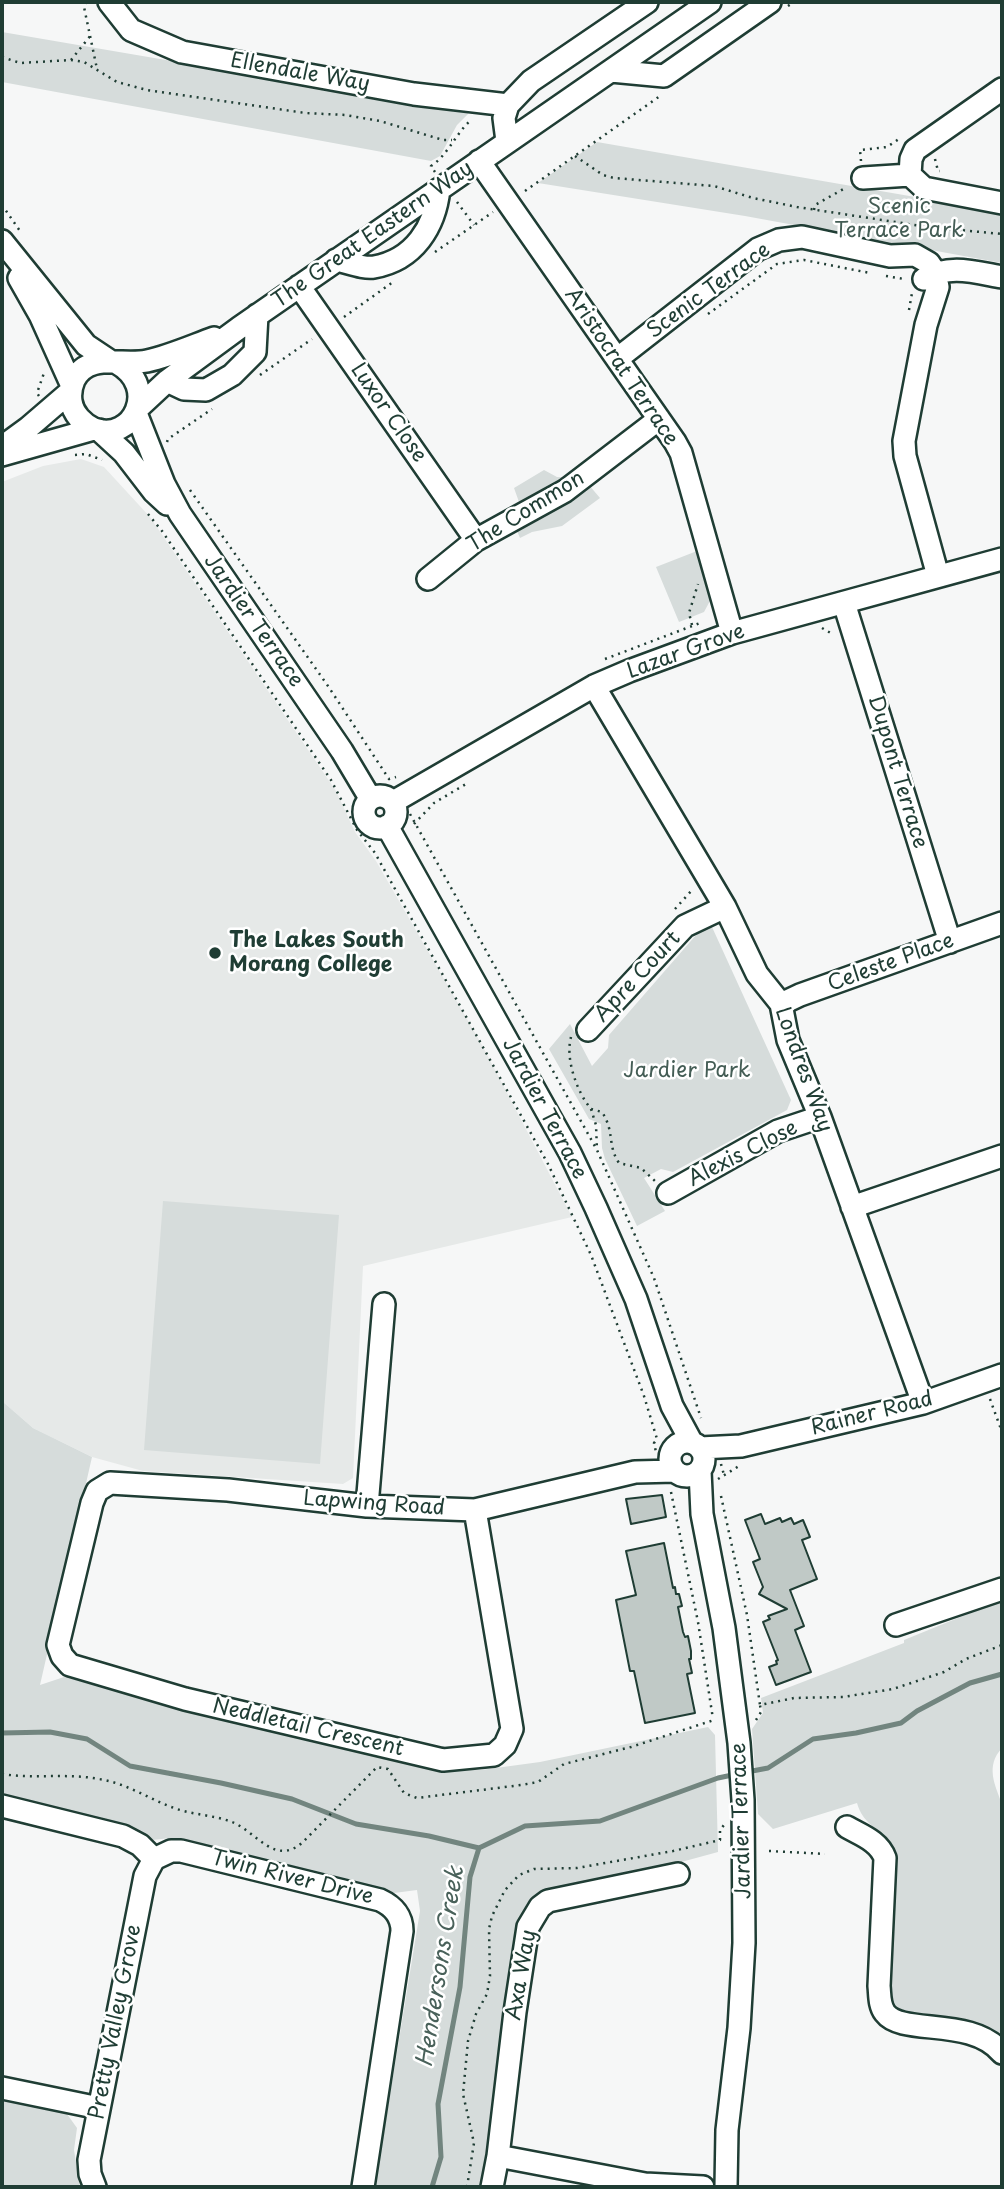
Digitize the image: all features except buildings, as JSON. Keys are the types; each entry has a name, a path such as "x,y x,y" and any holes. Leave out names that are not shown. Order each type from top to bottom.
{"street":[{"name":"Ellendale Way","path":"108,2 131,30 182,52 414,94 508,105"},
{"path":"507,141 504,118 508,105 531,81 647,2"},
{"name":"The Great Eastern Way","path":"137,411 167,381 257,315 710,2"},
{"path":"611,71 664,76 777,6"},
{"path":"1002,89 915,150 911,167 924,188 1002,203"},
{"name":"Aristocrat Terrace","path":"479,161 681,453 729,624"},
{"path":"863,178 911,167"},
{"path":"337,260 372,268 404,255 427,232 437,210 439,189"},
{"name":"Scenic Terrace","path":"617,359 758,249 779,240 802,237 888,266 919,270 928,280"},
{"path":"2,244 86,345 127,368 139,386 137,411 120,428 97,429 4,451"},
{"path":"2,244 40,316 71,388 71,402 75,414 83,423 97,429"},
{"path":"938,576 905,456 904,441 926,325 928,280 957,269 1002,277"},
{"name":"Luxor Close","path":"299,286 476,540"},
{"path":"167,381 184,388 206,390 232,375 254,352 257,315"},
{"name":"The Great Eastern Way","path":"113,362 147,361 239,328"},
{"path":"4,451 71,388 82,369 100,361 113,362"},
{"name":"Jardier Terrace","path":"137,411 164,484 180,514 342,751 370,798"},
{"name":"The Common","path":"428,579 476,540 565,491 659,419"},
{"path":"2,427 28,428"},
{"name":"Jardier Terrace","path":"97,429 124,453 154,492 180,514"},
{"name":"Lazar Grove","path":"393,802 594,686 729,624 844,603 1002,559"},
{"name":"Dupont Terrace","path":"844,603 950,942"},
{"name":"Londres Way","path":"594,686 725,907 757,974 781,1004 788,1041 820,1117 923,1403"},
{"path":"383,796 393,802 396,813 393,822 387,826 374,827 366,820 363,810 370,798 383,796"},
{"name":"Jardier Terrace","path":"387,826 570,1153 596,1208 636,1299 672,1406 682,1461 702,1514 724,1628 743,1800 744,1942 738,2028 727,2130 713,2187"},
{"name":"Apre Court","path":"588,1030 685,926 725,907"},
{"name":"Celeste Place","path":"781,1004 1002,923"},
{"name":"Alexis Close","path":"668,1193 778,1131 820,1117"},
{"path":"852,1207 1002,1156"},
{"path":"366,1506 384,1304"},
{"name":"Rainer Road","path":"682,1461 742,1455 923,1403 1002,1376"},
{"name":"Lapwing Road","path":"110,1483 228,1490 366,1506 475,1510 682,1461"},
{"name":"Neddletail Crescent","path":"110,1483 97,1491 92,1503 58,1645 62,1656 71,1665 185,1699 443,1760 494,1755 505,1745 512,1729 475,1510"},
{"path":"896,1625 1002,1589"},
{"path":"2,1806 123,1836 140,1845 154,1859"},
{"path":"847,1828 874,1842 883,1852 879,1986 880,2004 886,2014 902,2022 978,2035 992,2042 1002,2053"},
{"name":"Twin River Drive","path":"154,1859 171,1851 181,1851 380,1900 397,1913 402,1931 363,2187"},
{"name":"Pretty Valley Grove","path":"95,2187 89,2160 145,1876 154,1859"},
{"name":"Axa Way","path":"492,2187 528,1927 535,1914 548,1901 678,1874"},
{"path":"2,2088 99,2108"},
{"path":"498,2156 649,2186 713,2187"}],"path":[{"path":"86,2 84,8 97,69"},
{"path":"777,6 794,2"},
{"path":"71,60 91,35"},
{"path":"2,57 20,63 71,60 84,62 117,82 146,90 305,113 345,115 380,121 452,141"},
{"path":"430,256 665,92"},
{"path":"575,156 603,175 614,178 714,186 797,207 928,227 1002,234"},
{"path":"935,158 938,171 951,173"},
{"path":"2,205 26,239"},
{"path":"698,321 777,264 804,260 873,273"},
{"path":"888,266 914,281 928,280"},
{"path":"257,377 396,280"},
{"path":"45,371 37,393 49,411"},
{"path":"166,446 168,439 213,408"},
{"path":"164,432 168,439"},
{"path":"64,436 75,455 86,454 105,461"},
{"path":"188,487 328,686 389,779 402,775"},
{"path":"146,512 162,531 331,780 548,1164 591,1255 639,1383 657,1439 654,1443 682,1461 665,1490 671,1492 698,1622 713,1719 726,1731 738,1736 750,1728 761,1712 747,1615 721,1496"},
{"path":"598,663 665,635 729,624"},
{"path":"812,630 823,628 835,635 853,630"},
{"path":"414,824 434,803 468,783"},
{"path":"588,1030 576,1031 569,1044 577,1084 596,1125 597,1150"},
{"path":"591,1110 602,1112 609,1123 612,1134 611,1148 619,1163 641,1168 668,1193"},
{"path":"990,1399 1002,1432"},
{"path":"719,1483 718,1479 742,1455"},
{"path":"760,1705 794,1698 844,1697 893,1689 944,1672 966,1659 1002,1645"},
{"path":"2,1774 98,1778 176,1808 234,1823 275,1851 290,1850 302,1843 377,1767 384,1767 391,1772 404,1793 417,1798 530,1784 564,1764 631,1747 713,1719"},
{"path":"769,1851 825,1854"}],"shaded area":[{"name":"The Lakes South Morang College","path":"81,459 104,467 150,517 336,791 355,832 376,861 482,1045 572,1217 363,1266 353,1478 343,1484 143,1471 92,1457 33,1428 2,1401 2,482 43,466"}],"green space":[{"path":"2,32 470,112 457,125 440,156 431,161 2,82"},
{"name":"Scenic Terrace Park","path":"597,142 1002,212 1002,263 745,216 538,183"},
{"path":"544,470 557,477 583,478 600,498 562,526 532,532 520,538 512,519 519,502 514,488"},
{"path":"697,551 711,599 704,612 679,622 656,567"},
{"name":"Jardier Park","path":"703,927 712,927 791,1100 787,1110 673,1172 661,1169 644,1178 665,1211 637,1226 605,1159 601,1124 589,1119 549,1049 570,1024 592,1066 608,1048 609,1035"},
{"path":"163,1201 339,1215 320,1464 144,1450"},
{"path":"2,1401 33,1428 92,1457 40,1685 64,1677 398,1761 441,1769 481,1770 540,1762 708,1727 715,1735 718,1852 641,1873 545,1893 534,1897 527,1906 483,2187 375,2187 420,1911 417,1890 394,1893 171,1838 152,1840 126,1827 2,1797"},
{"path":"1002,1600 1002,1748 994,1762 993,1776 1002,1804 1002,2040 979,2025 914,2016 894,2005 889,1995 886,1842 863,1816 857,1803 773,1829 758,1814 752,1729 763,1713 761,1698 904,1643 904,1640"},
{"path":"2,2099 67,2114 77,2128 74,2150 80,2187 2,2187"}],"waterway":[{"name":"Hendersons Creek","path":"747,1772 768,1768 813,1739 901,1723 917,1711 970,1683 1002,1674"},
{"path":"2,1733 50,1732 87,1739 130,1766 292,1799 356,1824 429,1836 479,1848"},
{"name":"Hendersons Creek","path":"432,2187 441,2157 438,2104 460,1987 470,1877 479,1848 525,1826 600,1821 718,1778 737,1774"}],"place":[{"name":"The Lakes South Morang College","path":"215,953"}]}
